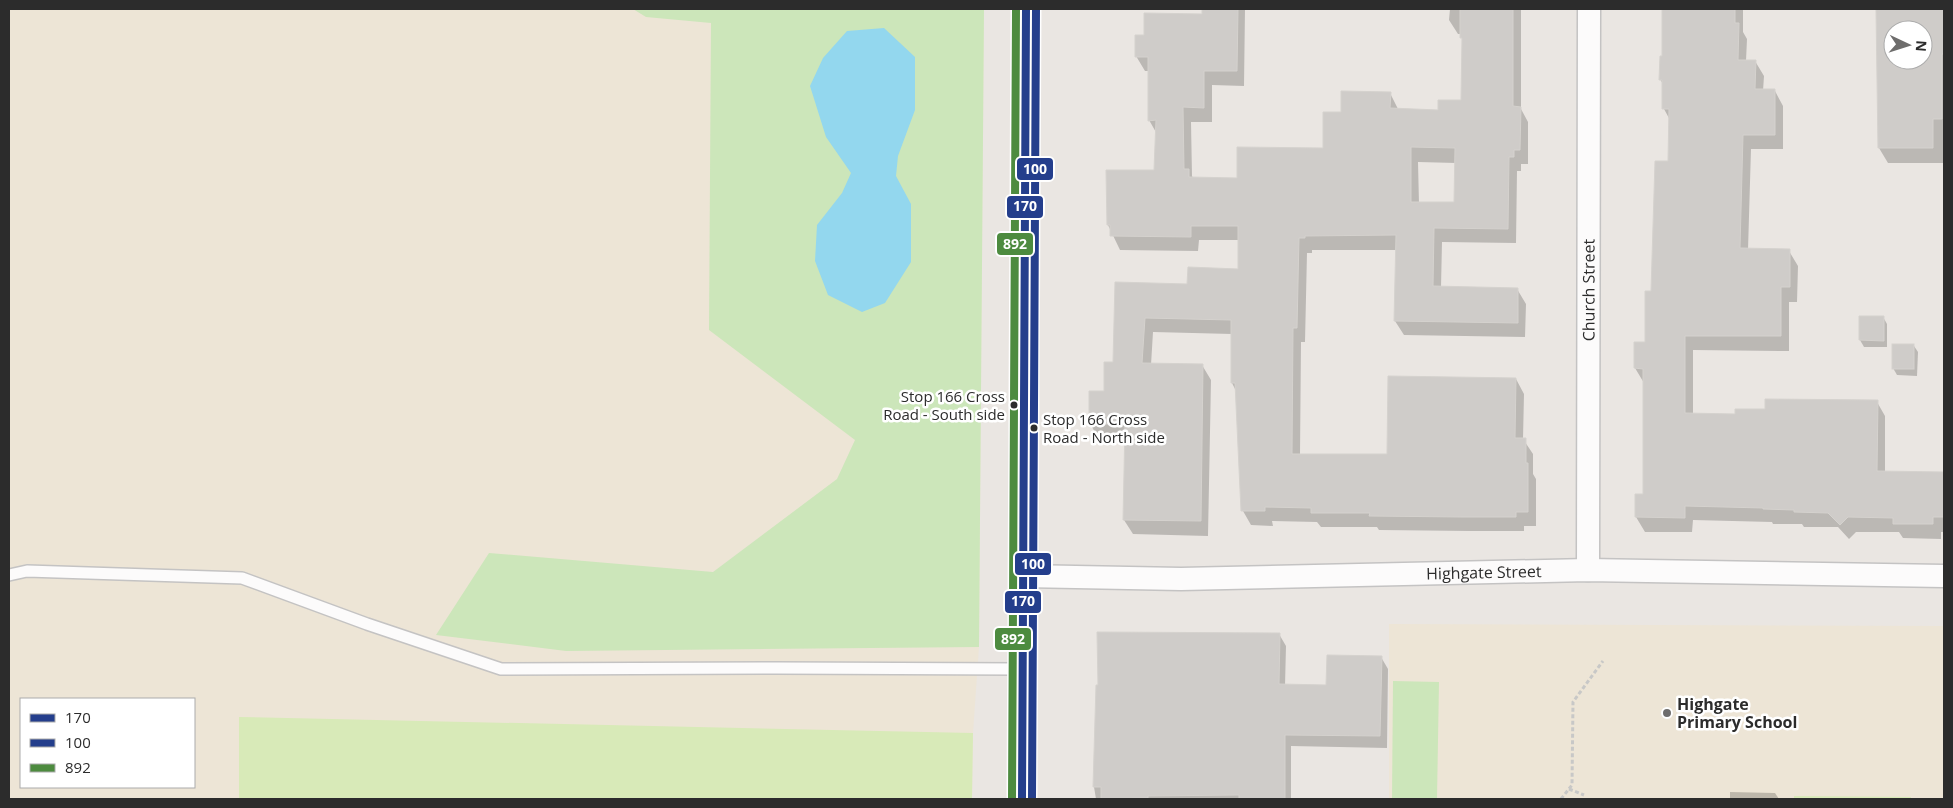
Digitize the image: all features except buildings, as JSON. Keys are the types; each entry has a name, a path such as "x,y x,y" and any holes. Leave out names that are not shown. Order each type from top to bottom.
{"highway":[{"path":"1022,799 1026,9"}],"street":[{"name":"Church Street","path":"1588,570 1589,9"},
{"name":"Highgate Street","path":"1023,576 1181,579 1588,570 1944,576"}],"lane":[{"path":"9,575 27,571 242,578 367,624 501,668 1023,670"}],"path":[{"path":"1561,799 1572,785 1573,702 1603,661"},
{"path":"1569,789 1584,795"}],"shaded area":[{"path":"9,9 984,9 979,647 973,733 972,799 9,799"},
{"name":"Highgate Primary School","path":"1389,624 1944,626 1944,799 1389,799"}],"green space":[{"path":"633,9 984,9 979,647 566,651 436,635 489,553 713,572 837,479 855,440 709,330 711,23 646,17"},
{"path":"1393,681 1439,682 1437,799 1392,799"},
{"path":"239,717 973,733 972,799 239,799"},
{"path":"1794,796 1911,797 1911,799 1794,799"}],"water":[{"path":"884,28 915,57 915,110 898,156 896,176 911,204 911,262 885,303 862,312 828,295 815,261 817,225 842,193 851,173 826,137 810,86 823,58 847,31"}],"transit line":[{"name":"892","path":"1012,799 1016,9"},
{"name":"170","path":"1022,799 1026,9"},
{"name":"100","path":"1032,799 1036,9"}],"place":[{"name":"Stop 166 Cross Road - South side","path":"1014,405"},
{"name":"Stop 166 Cross Road - North side","path":"1034,428"},
{"name":"Highgate Primary School","path":"1667,713"}]}
